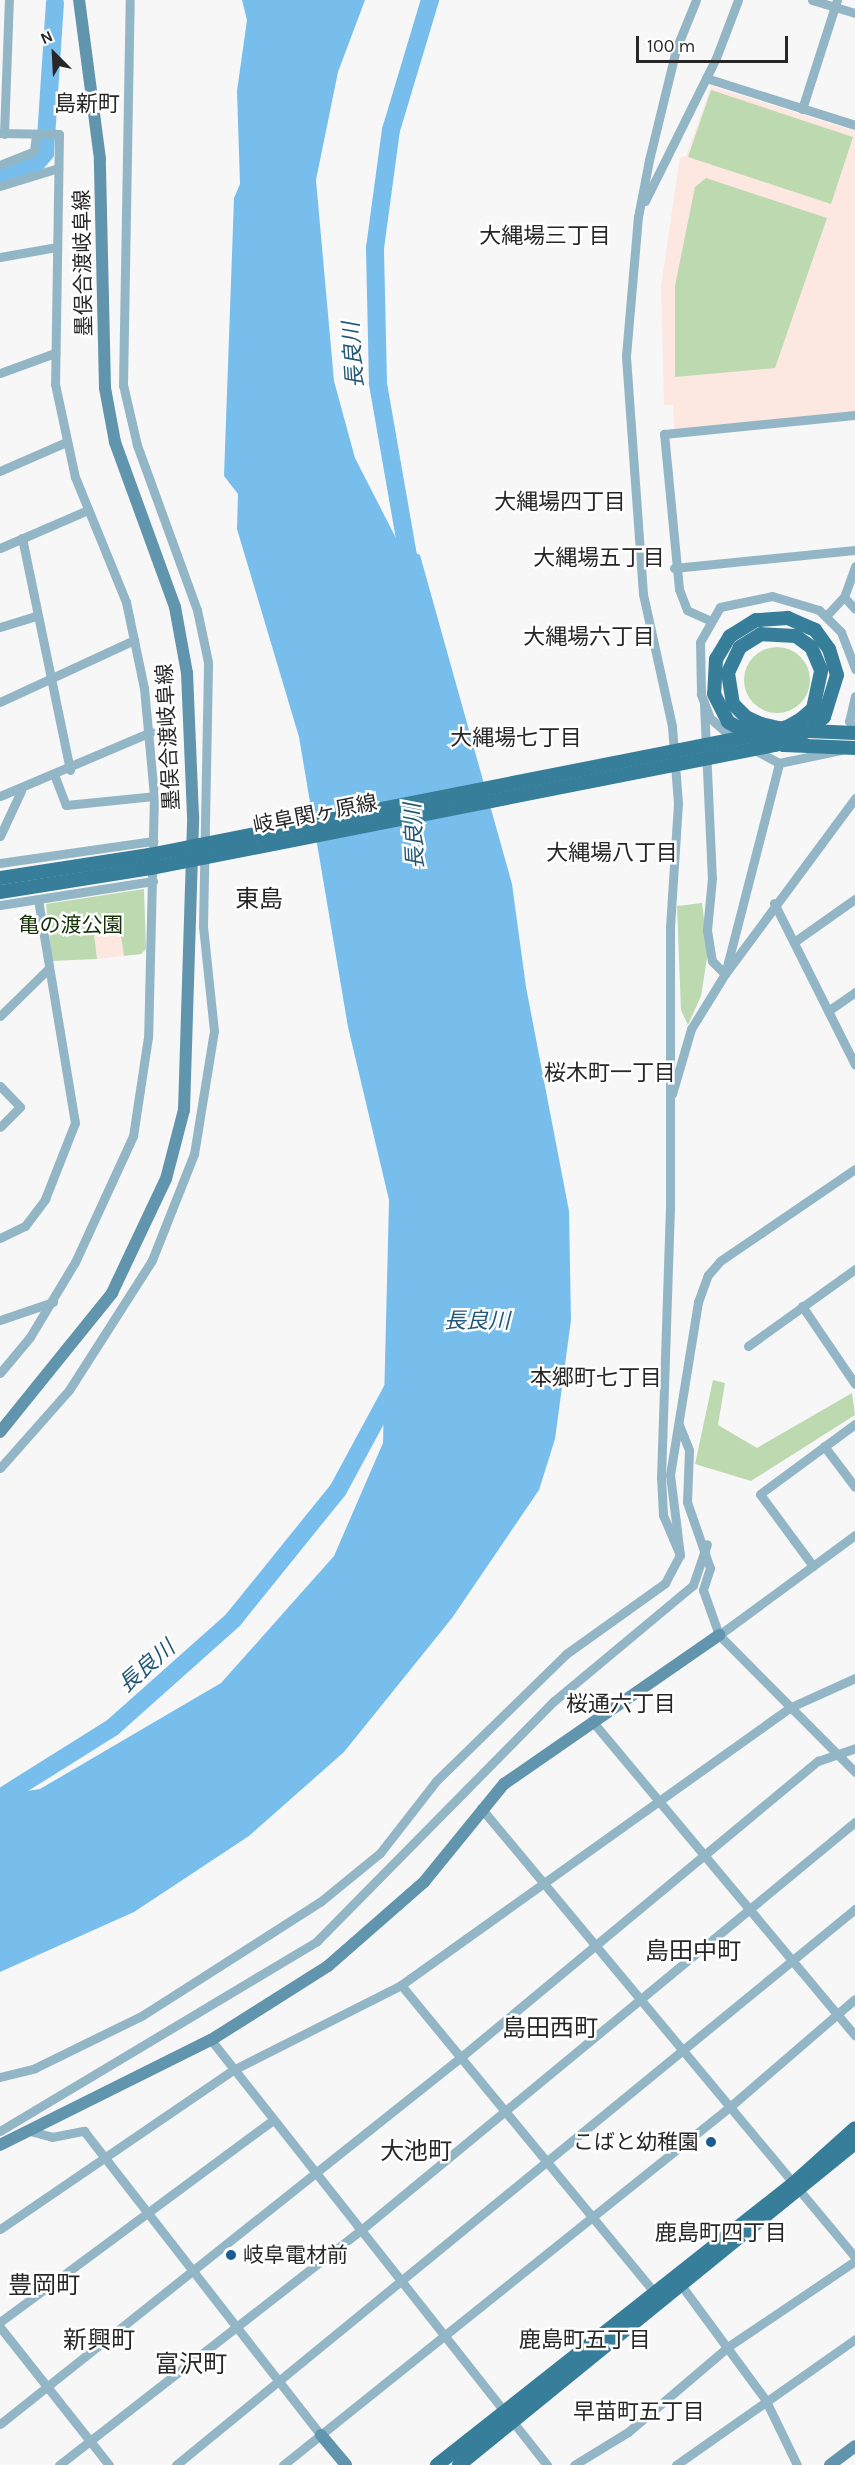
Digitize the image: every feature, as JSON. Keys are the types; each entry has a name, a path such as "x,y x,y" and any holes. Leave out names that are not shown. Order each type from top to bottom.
{"main road":[{"name":"墨俣合渡岐阜線","path":"0,1432 112,1293 166,1179 184,1110 193,816 187,673 175,608 115,442 105,388 100,159 79,0"},
{"name":"岐阜関ヶ原線","path":"0,892 152,868 775,745 824,717 837,689 835,662 823,640 788,618 741,627 721,648 712,683 721,711 735,729 756,737 784,745 852,747"},
{"name":"岐阜関ヶ原線","path":"0,878 149,855 771,732 813,709 822,683 811,647 785,633 761,634 733,656 728,673 733,704 746,717 786,730 855,732"},
{"path":"0,2145 211,2040 274,2004 386,1920 424,1882 481,1808 527,1766 719,1635"},
{"path":"798,2187 855,2128"},
{"path":"438,2465 509,2418 855,2143"},
{"path":"459,2465 509,2418 656,2294 679,2282"},
{"path":"321,2435 346,2465"},
{"path":"830,2465 855,2446"}],"street":[{"path":"0,1373 53,1302 97,1221 133,1136 148,1036 154,796 151,732 126,602 88,510 66,442 55,353 59,134 2,134 9,0"},
{"path":"0,1468 69,1390 152,1260 194,1154 214,1031 203,927 208,662 197,610 137,445 123,385 130,0"},
{"path":"680,1555 663,1515 661,1478 671,1096 670,927 678,803 672,726 643,594 626,356 638,218 676,49 696,0"},
{"path":"638,218 706,78 738,0"},
{"path":"812,0 836,4 855,14"},
{"path":"802,108 836,4"},
{"path":"706,78 855,125"},
{"path":"0,165 34,151 38,134"},
{"path":"0,186 58,168"},
{"path":"0,257 57,247"},
{"path":"0,373 55,353"},
{"path":"709,620 687,610 674,568 664,434 855,415"},
{"path":"0,471 66,442"},
{"path":"0,548 88,510"},
{"path":"22,538 36,616 52,679 70,770"},
{"path":"674,568 855,550"},
{"path":"826,616 844,597 855,566"},
{"path":"725,974 712,961 707,930 712,878 700,642 709,620 720,607 772,596 826,616 847,642 855,669"},
{"path":"844,597 855,609"},
{"path":"0,627 36,616"},
{"path":"0,702 134,640"},
{"path":"855,696 849,721 855,732"},
{"path":"704,704 727,735 779,763 852,747"},
{"path":"0,796 21,791 55,777 151,732"},
{"path":"725,974 779,763"},
{"path":"55,777 66,805 154,796"},
{"path":"0,836 21,791"},
{"path":"671,1096 691,1029 725,974 774,903 855,798"},
{"path":"0,864 153,841"},
{"path":"0,905 153,881"},
{"path":"794,942 855,898"},
{"path":"0,1238 26,1226 45,1200 75,1123 38,900"},
{"path":"774,903 855,1065"},
{"path":"0,1016 48,969"},
{"path":"828,1011 855,992"},
{"path":"0,1086 20,1107 0,1127"},
{"path":"0,2077 35,2068 143,2015 320,1902 380,1853 436,1781 504,1712 566,1654 665,1583 680,1555 670,1475 698,1302 708,1275 720,1261 855,1169"},
{"path":"748,1346 855,1269"},
{"path":"0,1320 53,1302"},
{"path":"801,1306 855,1384"},
{"path":"813,1566 760,1494 855,1424"},
{"path":"679,1425 689,1449 687,1502 706,1545 710,1568 703,1590 719,1635 855,1772"},
{"path":"824,1446 855,1487"},
{"path":"719,1635 855,1535"},
{"path":"0,2131 317,1941 554,1701 693,1586 706,1545"},
{"path":"0,2229 233,2070 401,1985 657,1798 791,1707 855,1678"},
{"path":"592,1721 855,2034"},
{"path":"0,2424 195,2272 461,2057 818,1761 855,1749"},
{"path":"481,1808 732,2105 855,2259 729,2346 628,2432 574,2465"},
{"path":"59,2465 92,2444 361,2230 748,1907 855,1822"},
{"path":"176,2465 686,2051 855,1909"},
{"path":"401,1985 656,2294"},
{"path":"283,2465 732,2105 855,1999"},
{"path":"211,2040 400,2283 547,2465"},
{"path":"0,2322 149,2214 273,2120"},
{"path":"30,2131 52,2137 84,2131 321,2435"},
{"path":"679,2282 729,2346 765,2399 797,2465"},
{"path":"0,2327 109,2465"},
{"path":"676,2465 765,2399 855,2338"}],"shaded area":[{"path":"711,86 855,131 855,413 674,429 673,405 664,405 661,286 680,157 686,156"},
{"path":"120,930 124,956 97,959 94,934"}],"green space":[{"path":"711,90 853,137 831,204 688,157"},
{"path":"706,178 827,218 775,368 675,377 675,286 695,187"},
{"path":"783,647 801,656 808,667 810,680 808,693 801,704 790,711 771,713 753,704 746,693 744,674 753,656 764,649"},
{"name":"亀の渡公園","path":"144,889 146,949 141,954 124,956 120,930 94,934 97,959 52,961 46,904"},
{"path":"702,903 708,952 701,996 688,1025 681,1010 677,906"},
{"path":"713,1380 725,1383 718,1425 757,1448 852,1393 855,1415 751,1481 695,1464"}],"water":[{"name":"長良川","path":"242,0 365,0 338,72 316,180 334,381 355,458 400,546 420,555 512,884 526,987 569,1211 571,1320 555,1439 539,1490 452,1618 344,1752 249,1836 134,1912 0,1972 0,1795 40,1789 221,1683 334,1556 383,1443 389,1200 348,1027 299,737 237,529 238,494 224,476 234,198 240,184 237,91 247,20"}],"waterway":[{"name":"長良川","path":"411,573 378,383 375,248 391,130 430,0"},
{"path":"0,176 35,165 45,153 55,3"},
{"name":"長良川","path":"0,1798 113,1727 233,1620 338,1490 392,1390"}],"place":[{"name":"こばと幼稚園","path":"711,2142"},
{"name":"岐阜電材前","path":"231,2255"}],"district":[{"name":"島新町","path":"87,105"},
{"name":"大縄場三丁目","path":"545,237"},
{"name":"大縄場四丁目","path":"560,503"},
{"name":"大縄場五丁目","path":"599,559"},
{"name":"大縄場六丁目","path":"589,638"},
{"name":"大縄場七丁目","path":"516,739"},
{"name":"大縄場八丁目","path":"612,854"},
{"name":"東島","path":"259,900"},
{"name":"桜木町一丁目","path":"610,1074"},
{"name":"本郷町七丁目","path":"596,1379"},
{"name":"桜通六丁目","path":"621,1705"},
{"name":"島田中町","path":"693,1952"},
{"name":"島田西町","path":"550,2029"},
{"name":"大池町","path":"416,2152"},
{"name":"鹿島町四丁目","path":"721,2234"},
{"name":"豊岡町","path":"44,2286"},
{"name":"新興町","path":"99,2341"},
{"name":"鹿島町五丁目","path":"585,2341"},
{"name":"富沢町","path":"191,2365"},
{"name":"早苗町五丁目","path":"639,2413"}]}
